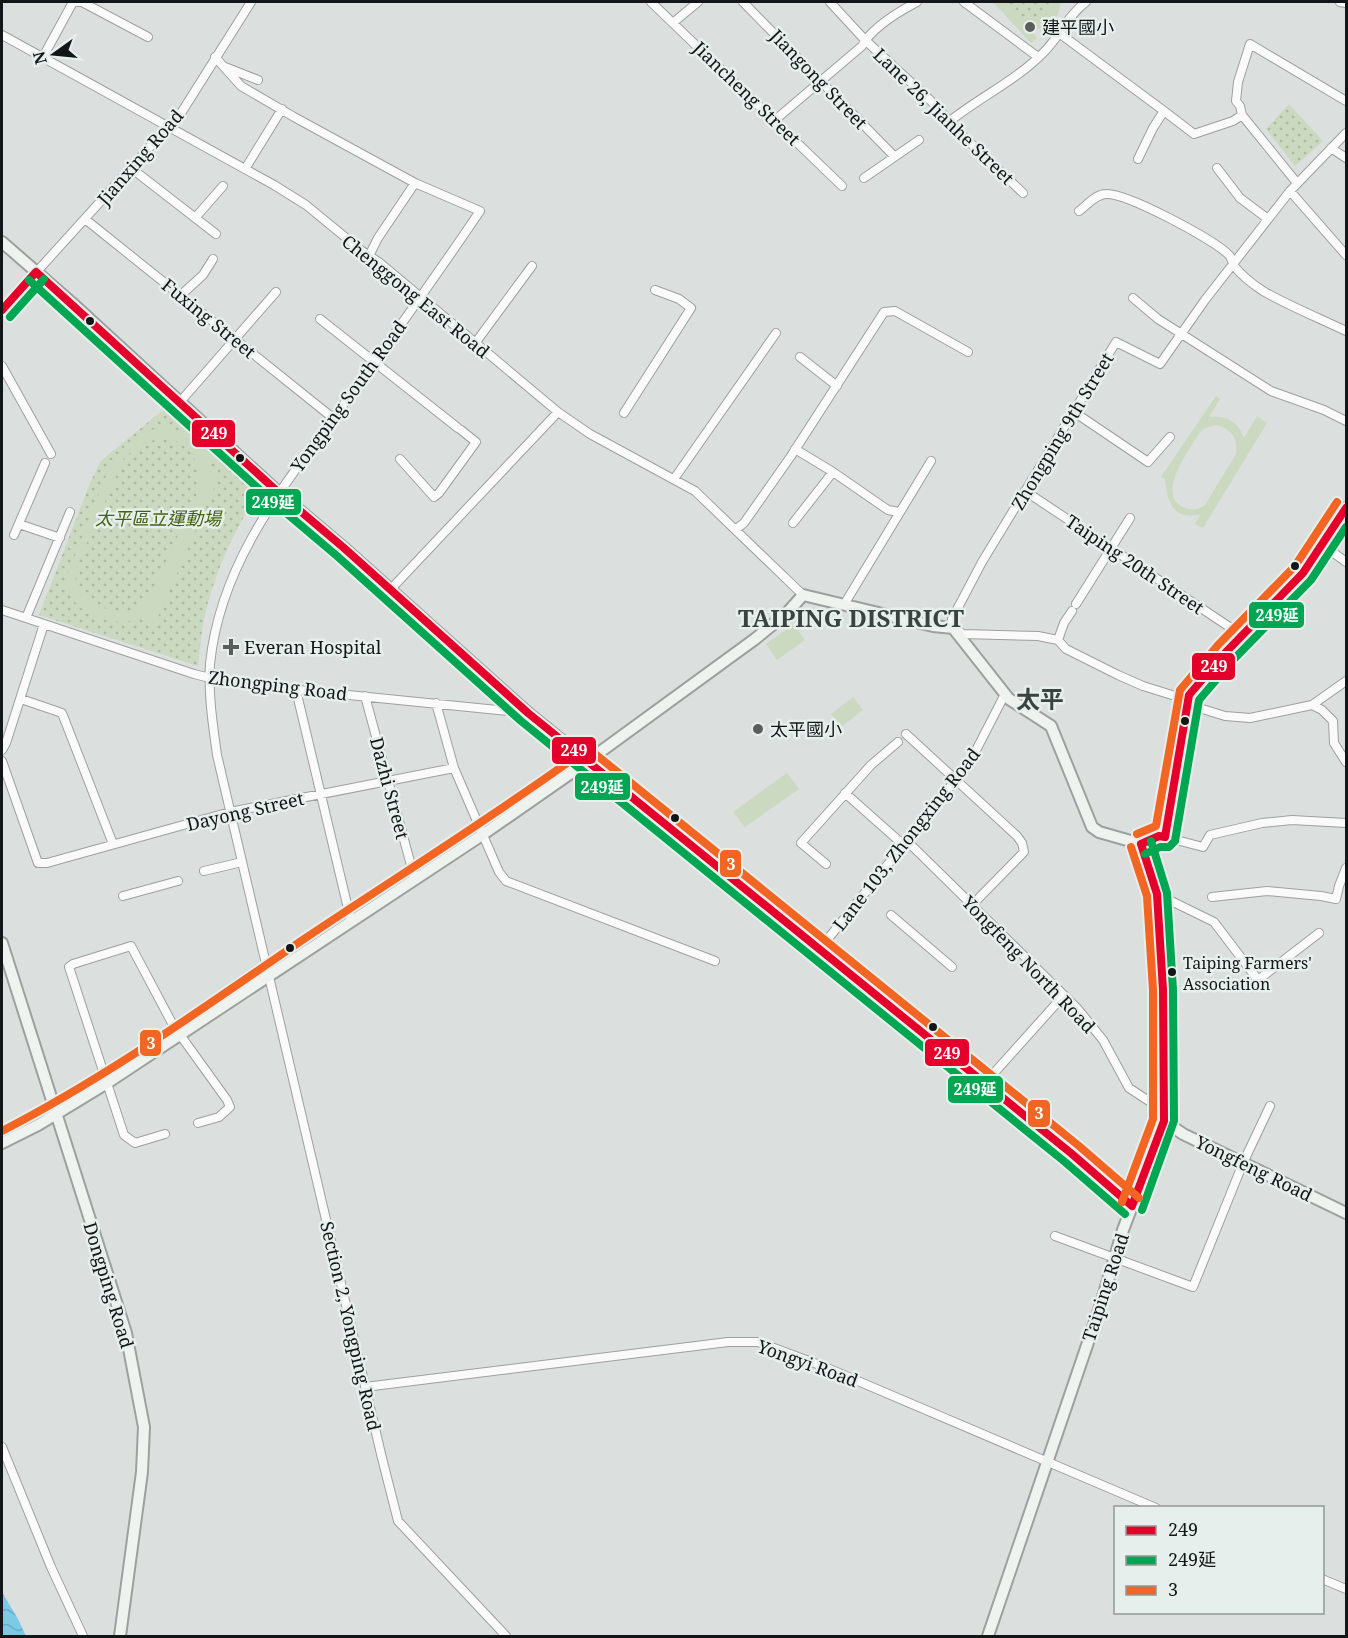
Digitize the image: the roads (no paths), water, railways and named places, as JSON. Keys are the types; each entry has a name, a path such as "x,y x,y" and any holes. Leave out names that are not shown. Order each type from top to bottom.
{"street":[{"path":"43,57 73,2 82,2 148,37"},
{"name":"Jianxing Road","path":"2,310 178,118 251,2"},
{"name":"Jiancheng Street","path":"651,2 842,186"},
{"path":"674,22 698,2"},
{"name":"Jiangong Street","path":"743,2 894,156"},
{"name":"Lane 26, Jianhe Street","path":"830,2 865,40 893,64 1023,192"},
{"path":"775,120 862,46 865,40 885,22 916,2"},
{"path":"964,2 1038,57"},
{"path":"950,121 998,88 1044,52 1074,10 1086,2"},
{"path":"1340,2 1347,3"},
{"path":"1059,33 1194,134 1233,121 1242,115"},
{"name":"Chenggong East Road","path":"2,35 306,205 476,342 558,412 590,434 695,490 803,595"},
{"path":"1297,183 1242,115 1236,101 1238,82 1250,44 1347,101"},
{"path":"215,57 241,86 415,183 375,243 369,256"},
{"path":"224,67 258,80"},
{"path":"245,169 282,109"},
{"path":"1138,159 1164,111"},
{"name":"Zhongping 9th Street","path":"953,628 952,619 965,592 1116,342 1160,364 1181,333 1290,191 1347,133"},
{"path":"864,178 919,140"},
{"path":"1332,148 1347,158"},
{"path":"131,168 216,234"},
{"path":"1217,168 1240,198 1268,219"},
{"name":"Yongping South Road","path":"210,678 214,638 228,585 250,537 480,211 415,183"},
{"path":"195,218 223,186"},
{"path":"1290,191 1347,255"},
{"path":"1079,211 1098,196 1106,194 1118,195 1147,207 1207,240 1230,256 1240,273 1263,291 1347,331"},
{"name":"Fuxing Street","path":"85,219 333,418"},
{"path":"2,242 279,493 528,713 985,1083 1132,1206"},
{"path":"181,295 203,275 213,259"},
{"path":"476,342 532,266"},
{"path":"624,413 691,308 679,299 655,290"},
{"path":"180,402 276,292"},
{"path":"1133,298 1158,319 1271,391 1347,421"},
{"path":"736,529 744,523 795,449 886,311 895,311 969,352"},
{"path":"320,319 476,442 434,497 400,459"},
{"path":"674,478 776,333"},
{"path":"800,357 837,386"},
{"path":"2,366 51,454"},
{"path":"390,590 558,412"},
{"path":"1074,412 1148,462 1170,437"},
{"path":"795,449 888,510 899,512"},
{"path":"845,603 931,460"},
{"path":"14,535 45,462"},
{"path":"793,523 833,472"},
{"name":"Taiping 20th Street","path":"1025,491 1234,630 1246,632"},
{"path":"1165,837 1188,700 1196,686 1304,573 1347,508"},
{"path":"26,618 70,512"},
{"path":"1058,640 1064,623 1130,518"},
{"path":"19,524 60,538"},
{"path":"1323,545 1347,562"},
{"path":"2,1143 38,1125 107,1083 482,835 755,639 787,613 803,595 845,603 938,627 953,628 963,634 1038,636 1058,640 1066,649 1118,675 1143,686 1188,700 1196,707 1225,716 1239,719 1273,715 1302,705 1312,705 1322,710 1333,721 1334,743 1347,762"},
{"name":"Zhongping Road","path":"2,610 230,683 528,713"},
{"path":"2,750 45,624"},
{"path":"953,628 1009,699 1051,726 1092,827 1099,832 1142,844 1159,836 1203,847 1210,835 1254,824 1292,820 1347,824"},
{"name":"Section 2, Yongping Road","path":"210,678 216,747 230,812 398,1521 506,1636"},
{"path":"1312,705 1347,681"},
{"path":"296,690 351,921"},
{"name":"Lane 103, Zhongxing Road","path":"819,950 956,780 977,750 1005,694"},
{"name":"Dazhi Street","path":"365,696 415,880"},
{"path":"21,699 62,713 114,844"},
{"path":"436,703 454,768 499,872 506,881 716,961"},
{"path":"906,734 1022,843 1024,852 972,905"},
{"path":"826,864 801,843 870,765 898,742"},
{"name":"Dayong Street","path":"2,761 38,863 47,863 230,812 454,768"},
{"name":"Yongfeng North Road","path":"845,793 899,841 907,841 1064,995 1103,1040 1129,1088 1155,1105 1164,1121"},
{"name":"Taiping Road","path":"988,1636 1132,1206 1164,1121 1163,990 1157,894 1150,880 1142,844"},
{"path":"204,872 242,862"},
{"path":"1212,897 1267,891 1336,899 1347,868"},
{"path":"123,896 178,881"},
{"path":"1157,894 1214,922 1258,980 1318,933"},
{"path":"891,915 952,967"},
{"name":"Dongping Road","path":"2,943 126,1333 144,1427 142,1472 120,1636"},
{"path":"165,1134 135,1143 124,1135 69,967 73,964 131,946 180,1036 224,1095 230,1107 219,1117 198,1123"},
{"path":"985,1083 1064,995"},
{"path":"1055,1236 1193,1287 1243,1163 1270,1106"},
{"name":"Yongfeng Road","path":"1164,1121 1184,1134 1347,1213"},
{"name":"Yongyi Road","path":"365,1387 728,1342 758,1342 842,1374 1151,1506"},
{"path":"2,1447 83,1636"},
{"path":"1324,1579 1347,1589"}],"water":[{"path":"2,1592 18,1619 26,1636 2,1636"}],"place":[{"name":"建平國小","path":"1030,27"},
{"name":"Everan Hospital","path":"231,647"},
{"name":"太平國小","path":"758,729"},
{"name":"Taiping Farmers' Association","path":"1172,972"}],"district":[{"name":"TAIPING DISTRICT","path":"851,617"},
{"name":"太平","path":"1040,698"}],"park label":[{"name":"太平區立運動場","path":"158,518"}]}
